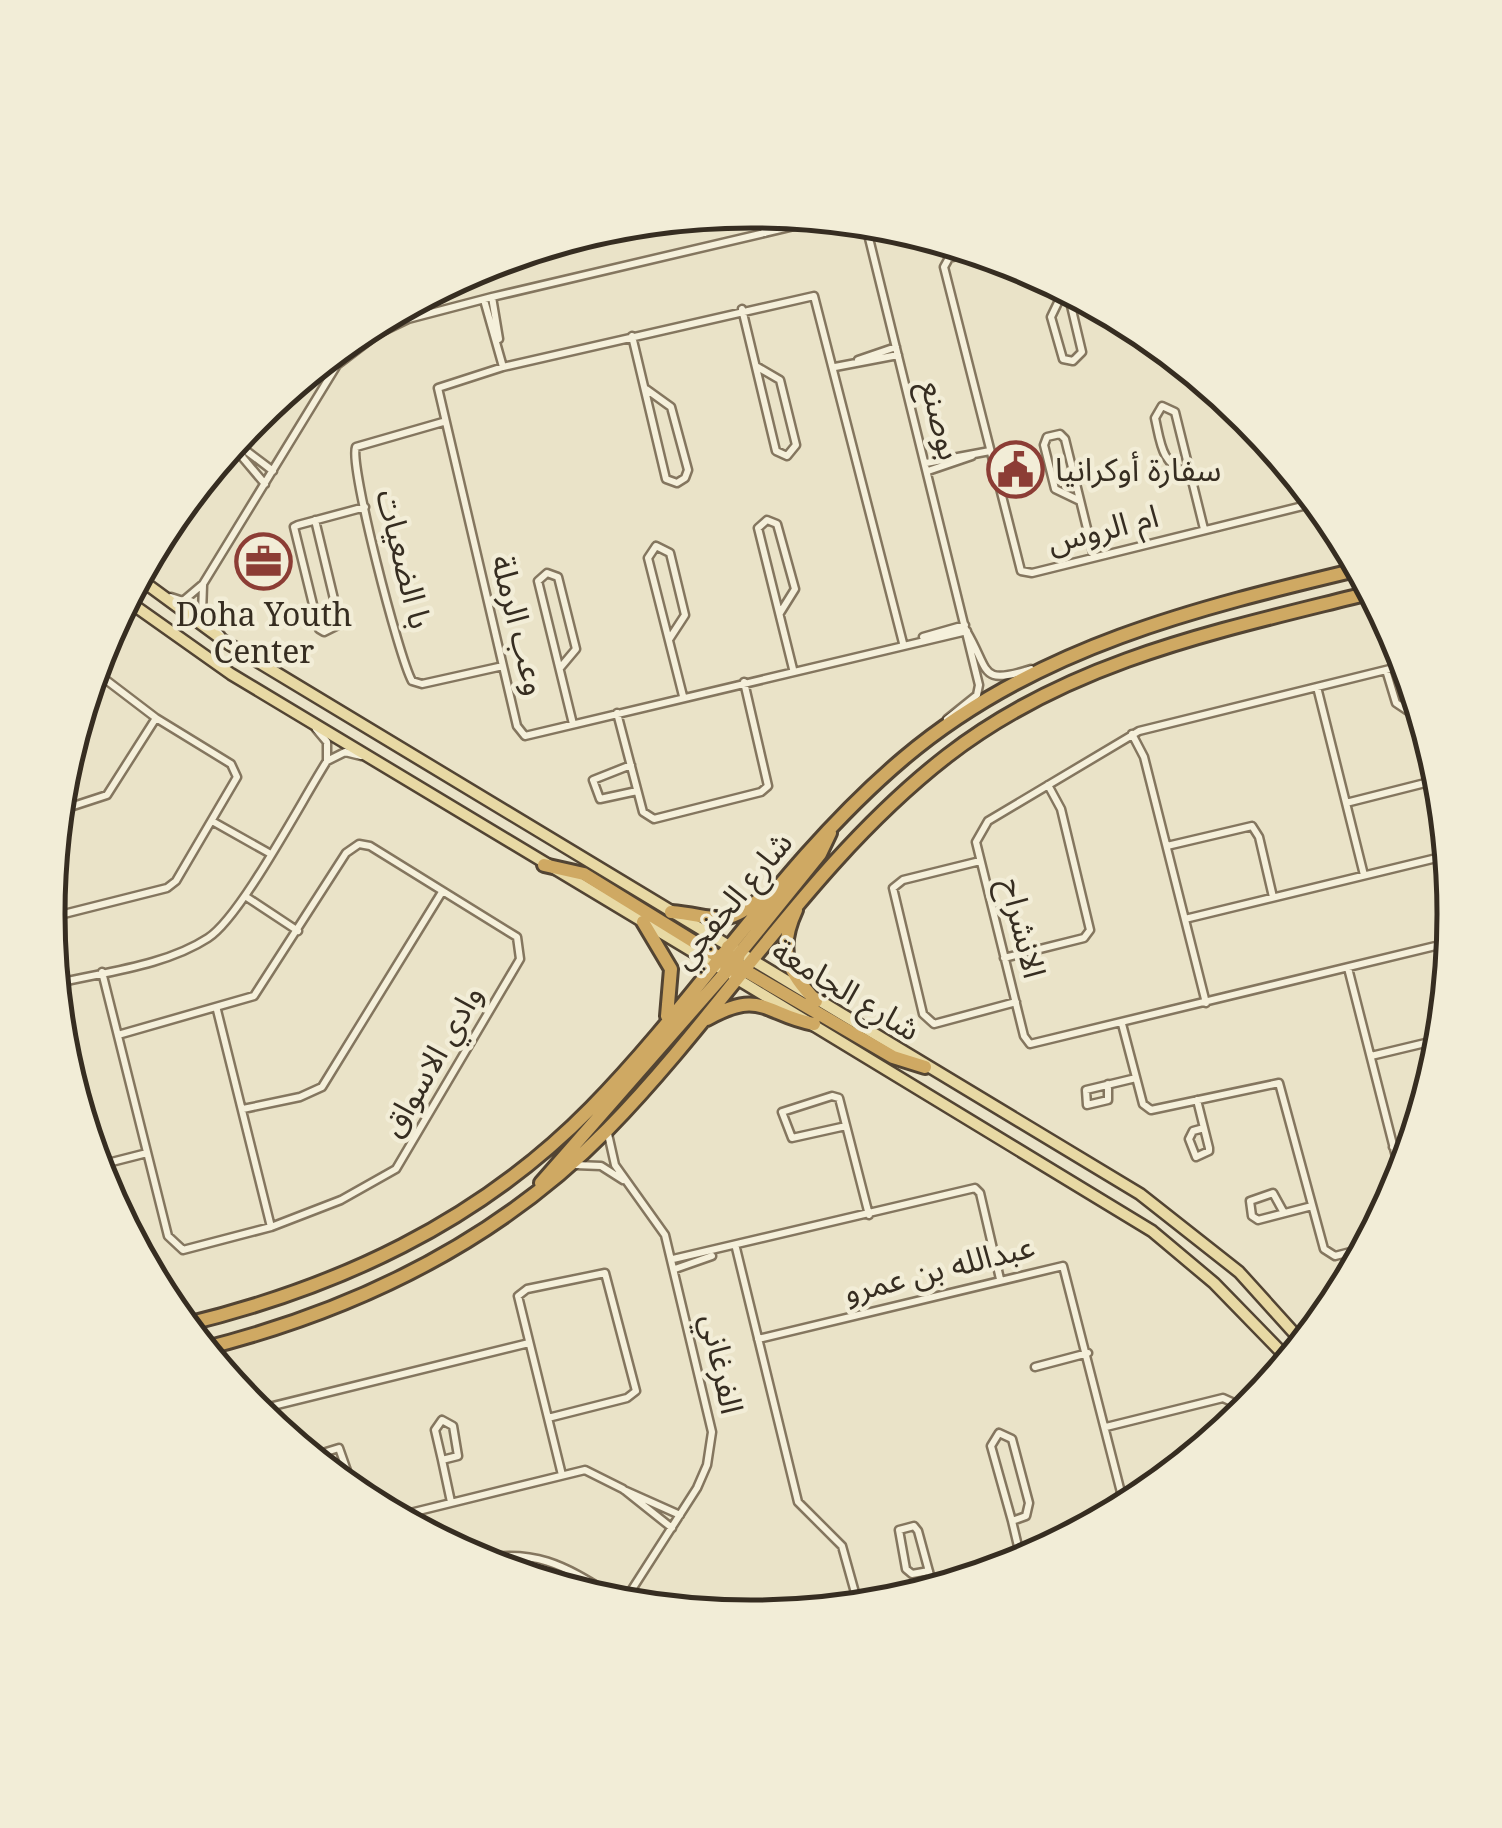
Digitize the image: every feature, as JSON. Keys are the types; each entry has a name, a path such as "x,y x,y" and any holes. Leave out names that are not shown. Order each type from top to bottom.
{"highway":[{"name":"شارع الخفجي","path":"216,1343 369,1293 454,1248 536,1194 608,1128 696,1026 772,895 832,826 934,736 1045,666 1163,618 1346,573"},
{"name":"شارع الخفجي","path":"199,1320 319,1286 440,1228 544,1152 592,1106 664,1024 804,894 893,802 950,754 1043,696 1172,642 1358,596"},
{"path":"536,1194 556,1162 631,1084 820,854 832,826"},
{"path":"544,866 584,874 892,1057 925,1067"},
{"path":"804,894 787,932 784,956 791,973 816,1001"},
{"path":"671,912 709,921 725,920 772,895"},
{"path":"642,922 664,950 670,969 672,996 664,1024"},
{"path":"696,1026 722,1011 752,1004 769,1006 814,1024"}],"main road":[{"name":"شارع الجامعة","path":"149,586 227,643 671,912 814,1024 1152,1231 1214,1283 1280,1350"},
{"name":"شارع الجامعة","path":"137,609 191,649 544,866 642,922 816,1001 1154,1204 1239,1272 1294,1333"}],"street":[{"path":"764,228 765,234"},
{"path":"408,320 786,229"},
{"name":"بوصنع","path":"869,238 966,628 978,691 934,736"},
{"name":"ام الروس","path":"951,258 944,267 1021,571 1032,573 1302,506"},
{"name":"وعب الرملة","path":"903,643 814,296 742,309 503,368 438,388 443,422 520,732 530,735 966,628"},
{"path":"488,298 500,324 498,345 503,368"},
{"path":"1059,302 1051,316 1063,359 1073,362 1082,352 1071,308"},
{"path":"742,309 776,451 788,456 796,445 780,380 756,366"},
{"path":"632,336 666,479 676,482 685,478 688,470 671,408 646,388"},
{"path":"834,367 898,351"},
{"path":"150,584 183,600 204,584 322,388 344,362"},
{"path":"1189,475 1173,468 1164,457 1155,418 1162,406 1175,412 1204,530"},
{"name":"با الضعيات","path":"443,422 356,446 353,456 365,507 412,681 422,684 503,666"},
{"path":"1080,501 1055,488 1044,445 1046,437 1060,434 1066,440 1094,557"},
{"path":"245,451 273,471"},
{"path":"926,467 990,451"},
{"path":"244,453 265,484"},
{"path":"315,520 340,624 324,632 319,629 294,531 298,524 365,507"},
{"path":"780,613 795,589 777,524 767,520 758,528 793,669"},
{"path":"670,638 685,615 670,553 656,546 648,558 683,696"},
{"path":"560,668 576,649 558,577 547,572 538,581 573,724"},
{"path":"204,584 202,614 227,643"},
{"name":"بوصنع","path":"966,628 982,668 992,676 1004,678 1045,666"},
{"name":"الانشراح","path":"1392,669 1132,734 984,826 977,838 980,861 1030,1044 1436,946"},
{"path":"1386,670 1396,703 1406,709"},
{"path":"65,914 167,888 185,870 238,777 237,769 156,718 106,680"},
{"path":"617,713 643,812 654,820 761,792 768,786 744,682"},
{"path":"1317,687 1364,875"},
{"path":"68,980 197,944 229,920 327,760 327,742 300,715"},
{"path":"74,806 107,795 156,718"},
{"path":"1132,734 1144,757 1206,1004"},
{"path":"327,760 345,752 370,758"},
{"path":"631,765 594,780 600,799 638,791"},
{"path":"1346,803 1425,783"},
{"path":"1004,958 1090,934 1060,809 1048,785"},
{"path":"212,821 269,853"},
{"path":"1167,846 1252,826 1259,837 1274,897"},
{"name":"وادي الاسواق","path":"102,972 168,1236 179,1250 271,1226 341,1200 396,1169 520,960 517,937 370,846 359,844 346,853 254,996 217,1010 118,1035"},
{"path":"1185,919 1435,858"},
{"path":"980,861 902,880 893,888 923,1014 934,1024 1016,1002"},
{"path":"242,1109 322,1088 442,892"},
{"path":"244,896 298,931"},
{"path":"1348,968 1395,1151"},
{"path":"217,1010 271,1226"},
{"path":"1122,1024 1143,1104 1151,1110 1279,1082 1325,1252 1335,1256 1347,1253"},
{"path":"1371,1056 1425,1042"},
{"path":"1108,1084 1136,1078"},
{"path":"846,1126 792,1138 787,1135 782,1112 835,1096 846,1126 869,1215"},
{"path":"1197,1100 1210,1151 1196,1157 1189,1139 1193,1132 1204,1128"},
{"name":"الفرغاني","path":"608,1128 610,1154 661,1227 673,1259 712,1432 707,1465 634,1590"},
{"path":"111,1162 147,1153"},
{"name":"الفرغاني","path":"570,1165 601,1166 628,1184"},
{"path":"673,1259 736,1248 974,1188 980,1193 1000,1279"},
{"path":"1284,1213 1273,1193 1250,1201 1256,1220 1284,1213 1312,1206"},
{"path":"736,1248 798,1502 842,1546 855,1592"},
{"path":"675,1269 720,1251"},
{"name":"عبدالله بن عمرو","path":"758,1339 1064,1266 1122,1490"},
{"path":"548,1418 627,1398 636,1391 605,1272 519,1292 528,1343 562,1475"},
{"path":"274,1406 528,1343"},
{"path":"1035,1367 1088,1354"},
{"path":"1106,1426 1228,1398 1231,1404"},
{"path":"442,1460 458,1456 460,1451 453,1426 446,1420 438,1423 436,1430 442,1460 451,1502"},
{"path":"1012,1521 1026,1516 1029,1503 1012,1439 999,1433 991,1446 1018,1546"},
{"path":"326,1452 339,1448 343,1465"},
{"path":"415,1512 592,1471 680,1515"},
{"path":"622,1489 672,1528"},
{"path":"929,1572 912,1574 906,1570 899,1530 917,1529 929,1572 930,1577"},
{"path":"505,1555 540,1557 578,1578"}],"place":[{"name":"سفارة أوكرانيا","path":"1016,470"},
{"name":"Doha Youth Center","path":"264,561"}]}
